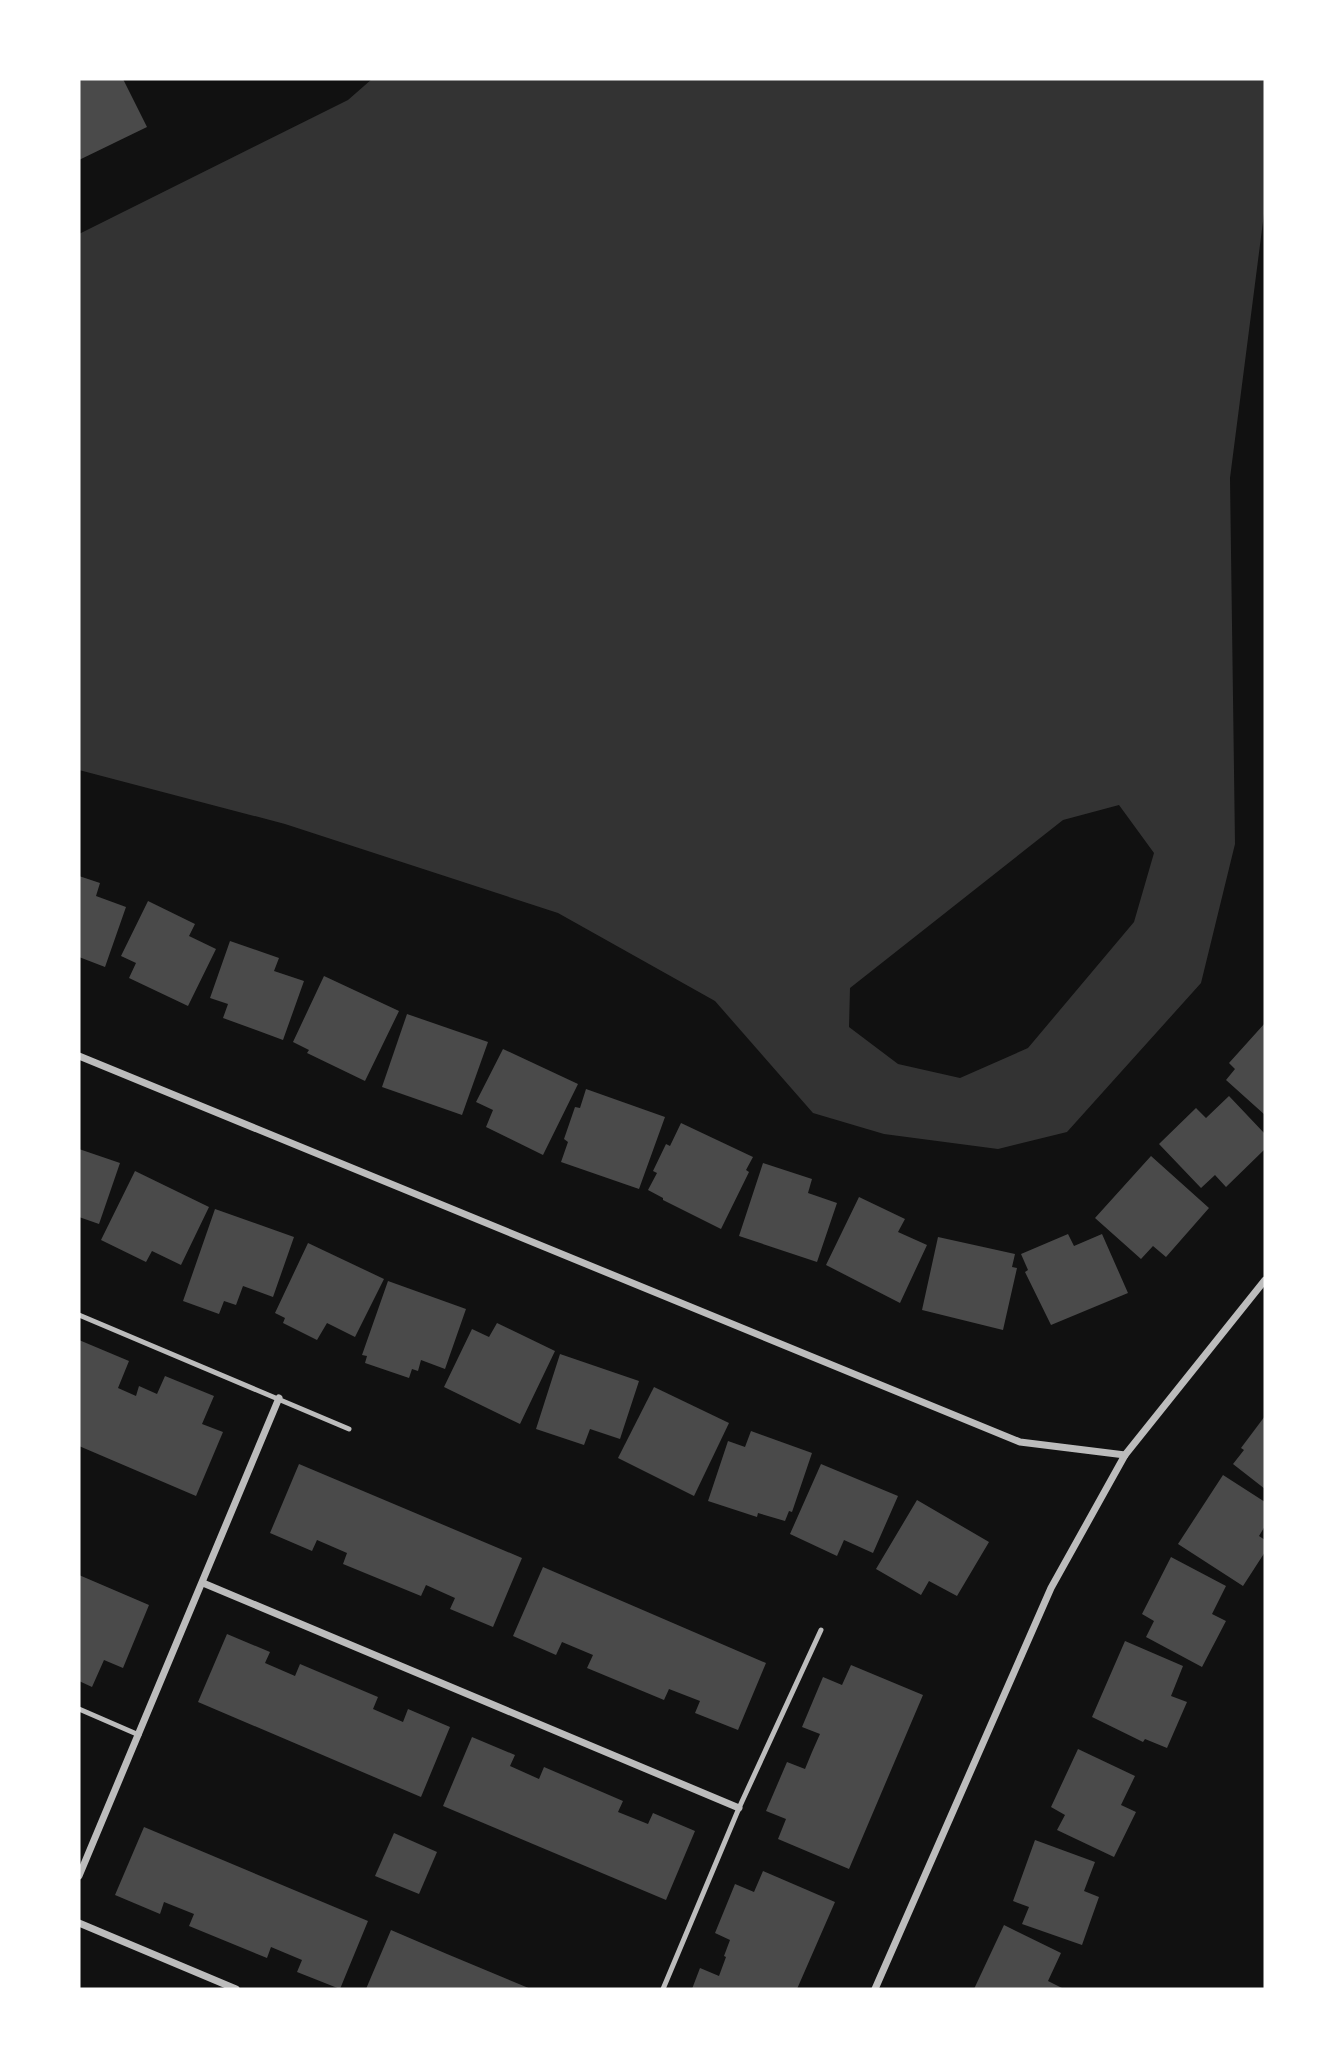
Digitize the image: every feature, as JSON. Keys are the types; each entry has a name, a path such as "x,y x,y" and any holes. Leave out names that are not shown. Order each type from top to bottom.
{"street":[{"path":"79,1056 1020,1442 1125,1455"},
{"path":"875,1989 1051,1588 1125,1455 1265,1280"},
{"path":"79,1876 279,1398"},
{"path":"203,1583 739,1808"},
{"path":"79,1923 236,1989"}],"lane":[{"path":"79,1314 349,1429"},
{"path":"663,1989 739,1808 821,1630"},
{"path":"79,1709 139,1735"}],"shaded area":[{"path":"372,79 1265,79 1265,206 1230,478 1235,844 1201,983 1067,1132 998,1149 884,1134 813,1113 715,1001 558,913 285,824 79,770 79,234 348,100","holes":["1119,805 1154,853 1134,922 1028,1048 960,1078 898,1064 849,1027 850,988 1063,820"]}],"building":[{"path":"79,79 123,79 147,127 79,160"},
{"path":"79,876 100,883 96,896 126,907 105,967 79,957"},
{"path":"148,901 195,924 189,936 216,949 188,1006 129,978 136,963 121,956"},
{"path":"230,941 279,958 274,971 304,981 283,1040 223,1018 228,1004 210,998"},
{"path":"324,976 399,1011 365,1081 307,1053 309,1050 293,1042"},
{"path":"407,1014 488,1042 462,1115 382,1087"},
{"path":"1265,1023 1265,1115 1226,1080 1235,1069 1229,1063"},
{"path":"503,1049 578,1084 543,1155 486,1127 493,1110 476,1102"},
{"path":"586,1089 665,1117 639,1189 561,1162 568,1142 564,1139 575,1107 580,1108"},
{"path":"1229,1096 1265,1134 1265,1149 1226,1187 1215,1175 1201,1188 1159,1144 1196,1108 1206,1118"},
{"path":"681,1123 753,1157 746,1170 749,1172 721,1229 648,1190 657,1173 653,1171 666,1144 670,1146"},
{"path":"79,1149 120,1163 99,1224 79,1217"},
{"path":"1151,1156 1209,1208 1166,1257 1153,1246 1141,1259 1095,1218"},
{"path":"763,1163 812,1179 808,1193 837,1203 817,1262 739,1236"},
{"path":"135,1171 209,1207 181,1265 152,1251 146,1262 101,1240"},
{"path":"859,1197 905,1219 898,1232 927,1245 900,1303 826,1265"},
{"path":"215,1209 294,1237 273,1297 243,1286 236,1305 224,1301 219,1314 183,1301"},
{"path":"1068,1234 1074,1246 1102,1234 1128,1293 1051,1325 1025,1272 1028,1270 1021,1254"},
{"path":"938,1237 1015,1254 1012,1267 1017,1268 1003,1330 922,1310"},
{"path":"308,1243 384,1279 355,1337 327,1323 317,1340 283,1323 285,1318 275,1313"},
{"path":"388,1281 466,1309 445,1369 421,1360 418,1371 412,1369 409,1378 365,1363 367,1356 362,1355"},
{"path":"497,1323 555,1351 520,1424 444,1387 472,1329 489,1337"},
{"path":"79,1340 129,1361 118,1388 136,1396 139,1386 157,1394 165,1376 214,1396 202,1424 223,1432 196,1496 79,1446"},
{"path":"560,1354 639,1381 620,1439 590,1429 584,1445 536,1429"},
{"path":"654,1387 729,1423 694,1496 618,1458"},
{"path":"1265,1416 1265,1489 1233,1464 1244,1450 1241,1448"},
{"path":"751,1431 812,1453 792,1512 789,1511 785,1521 758,1513 757,1517 708,1501 728,1441 745,1447"},
{"path":"299,1464 522,1558 493,1627 450,1609 455,1598 426,1585 421,1596 343,1564 347,1553 317,1540 312,1551 270,1533"},
{"path":"821,1464 898,1496 873,1553 844,1540 837,1556 790,1534"},
{"path":"1223,1475 1265,1502 1265,1526 1259,1536 1265,1540 1265,1552 1243,1586 1178,1544"},
{"path":"917,1500 989,1542 957,1596 929,1581 921,1595 876,1569"},
{"path":"1171,1557 1226,1586 1212,1614 1226,1621 1202,1667 1146,1637 1154,1621 1142,1614"},
{"path":"543,1567 766,1663 738,1730 695,1713 700,1701 669,1689 664,1700 587,1668 593,1655 562,1642 556,1655 513,1636"},
{"path":"79,1575 149,1605 123,1668 104,1660 92,1687 79,1681"},
{"path":"227,1634 270,1652 265,1663 295,1676 300,1664 378,1697 373,1709 403,1722 408,1709 450,1727 421,1797 198,1702"},
{"path":"1125,1641 1183,1666 1171,1696 1187,1702 1167,1748 1145,1739 1143,1742 1092,1717"},
{"path":"851,1665 923,1695 849,1869 778,1839 786,1819 766,1811 787,1762 805,1769 820,1734 802,1727 823,1677 842,1685"},
{"path":"472,1737 515,1755 510,1766 539,1779 544,1767 623,1801 618,1812 648,1824 653,1813 695,1831 666,1900 443,1806"},
{"path":"1078,1749 1135,1776 1121,1805 1136,1812 1114,1857 1057,1830 1065,1815 1051,1807"},
{"path":"144,1827 368,1921 340,1989 297,1972 302,1960 271,1947 267,1958 189,1926 194,1914 164,1902 160,1914 115,1895"},
{"path":"394,1833 437,1852 419,1894 375,1876"},
{"path":"1035,1840 1095,1862 1084,1891 1099,1897 1082,1945 1022,1924 1029,1907 1013,1901"},
{"path":"763,1871 835,1902 797,1989 692,1989 700,1968 719,1976 730,1940 715,1933 735,1884 754,1892"},
{"path":"1004,1925 1061,1953 1048,1981 1064,1989 974,1989"},
{"path":"391,1930 447,1954 531,1989 366,1989"}]}
